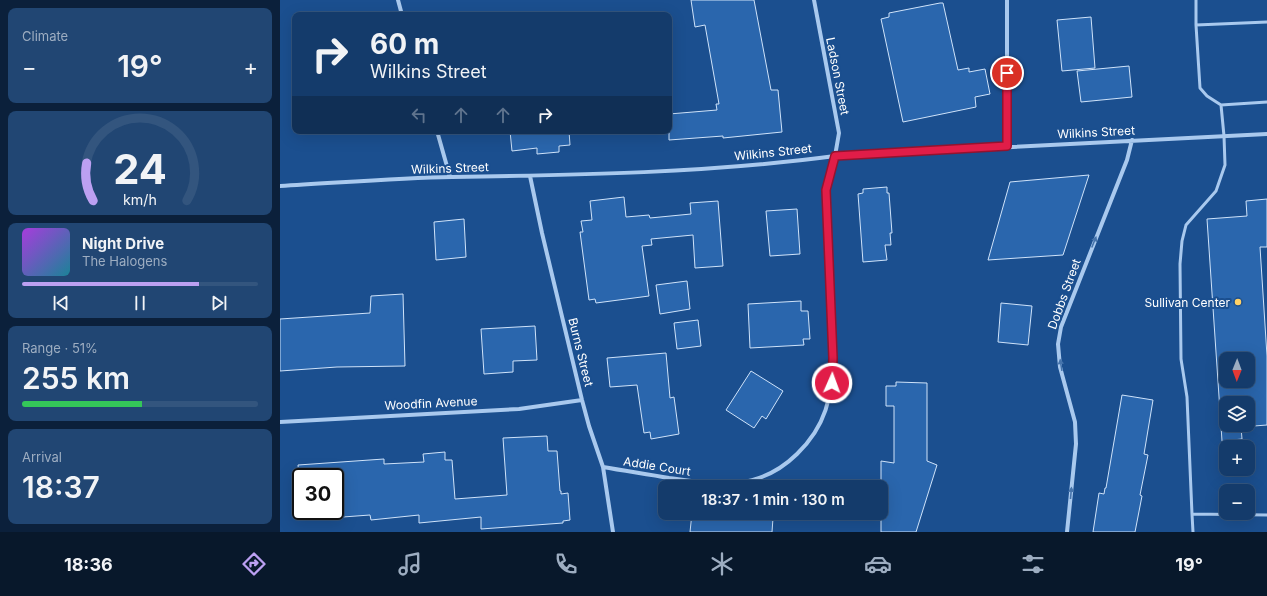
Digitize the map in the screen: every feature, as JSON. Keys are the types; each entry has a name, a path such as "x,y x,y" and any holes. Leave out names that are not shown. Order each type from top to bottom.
{"street":[{"path":"398,0 401,12"},
{"name":"Ladson Street","path":"814,0 839,133 835,156"},
{"path":"1006,0 1007,146"},
{"path":"438,134 450,177"},
{"name":"Wilkins Street","path":"280,186 450,177 530,176 693,170 792,162 835,156 1007,146 1267,134"},
{"name":"Dobbs Street","path":"1067,532 1076,444 1075,422 1060,367 1058,344 1061,327 1127,160 1132,140"},
{"name":"Addie Court","path":"603,467 709,484 740,483 763,478 786,466 806,446 819,427 827,407 832,383 833,358 826,190 835,156"},
{"name":"Burns Street","path":"530,176 539,221 582,400 603,467 613,532"},
{"name":"Woodfin Avenue","path":"280,422 519,409 582,400"}],"lane":[{"path":"1196,0 1200,88 1221,105 1267,102"},
{"path":"1196,25 1267,22"},
{"path":"1193,532 1187,398 1181,359 1180,264 1182,241 1186,225 1216,191 1224,165 1224,136 1221,105"},
{"path":"1192,514 1267,515"}],"building":[{"path":"691,0 754,0 771,90 778,90 782,132 723,138 723,136 669,140 669,134 672,134 672,114 717,110 716,104 719,104 705,25 695,27"},
{"path":"943,3 958,70 969,68 969,72 985,69 990,94 975,97 976,107 903,122 881,19 889,17 889,13"},
{"path":"1091,17 1095,68 1062,71 1057,20"},
{"path":"1129,66 1132,97 1081,102 1077,71"},
{"path":"510,134 569,134 570,145 559,146 559,152 537,154 537,148 512,151"},
{"path":"1089,175 1063,255 988,260 1010,182"},
{"path":"887,187 887,193 889,193 892,233 890,233 891,245 885,245 887,260 863,262 858,194 863,193 863,189"},
{"path":"624,197 626,217 649,215 650,218 691,214 690,203 718,201 723,266 695,268 693,235 651,239 652,245 642,246 649,296 596,303 595,299 589,300 580,232 583,232 581,221 592,220 590,201"},
{"name":"Sullivan Center","path":"1267,199 1267,247 1260,247 1267,356 1267,425 1255,426 1255,396 1219,397 1207,219 1247,216 1246,201"},
{"path":"797,209 800,254 770,256 766,211"},
{"path":"464,219 466,257 436,260 434,222"},
{"path":"687,281 690,309 660,314 656,285"},
{"path":"403,294 405,366 337,367 280,371 280,319 370,313 371,296"},
{"path":"801,301 801,311 808,311 810,339 803,339 804,345 750,348 748,304"},
{"path":"1001,303 1032,306 1028,345 998,342"},
{"path":"698,320 701,346 677,349 674,323"},
{"path":"535,326 537,360 513,361 513,372 484,374 481,329"},
{"path":"666,353 670,398 674,397 679,434 651,439 650,432 644,433 637,385 610,387 607,358"},
{"path":"751,371 783,391 766,419 762,416 754,428 726,410"},
{"path":"896,382 927,383 927,461 937,465 916,532 881,532 881,520 888,520 888,480 881,480 881,461 894,463 894,406 886,406 886,386 896,386"},
{"path":"1122,395 1153,400 1144,454 1148,455 1140,495 1142,496 1135,532 1093,532 1099,493 1104,494 1106,488"},
{"name":"Sullivan Center","path":"1221,432 1241,432 1242,439 1222,440"},
{"path":"547,436 548,451 557,451 560,491 561,494 568,493 570,520 563,521 563,523 481,529 481,517 419,523 419,515 371,520 370,515 344,517 344,468 298,468 298,465 384,459 384,464 424,462 423,454 445,452 445,460 452,460 455,499 507,495 503,438"},
{"path":"691,520 773,520 772,532 690,532"}],"place":[{"name":"Sullivan Center","path":"1238,302"}],"route":[{"path":"832,383 833,358 826,190 835,156 1007,146 1007,73"}]}
